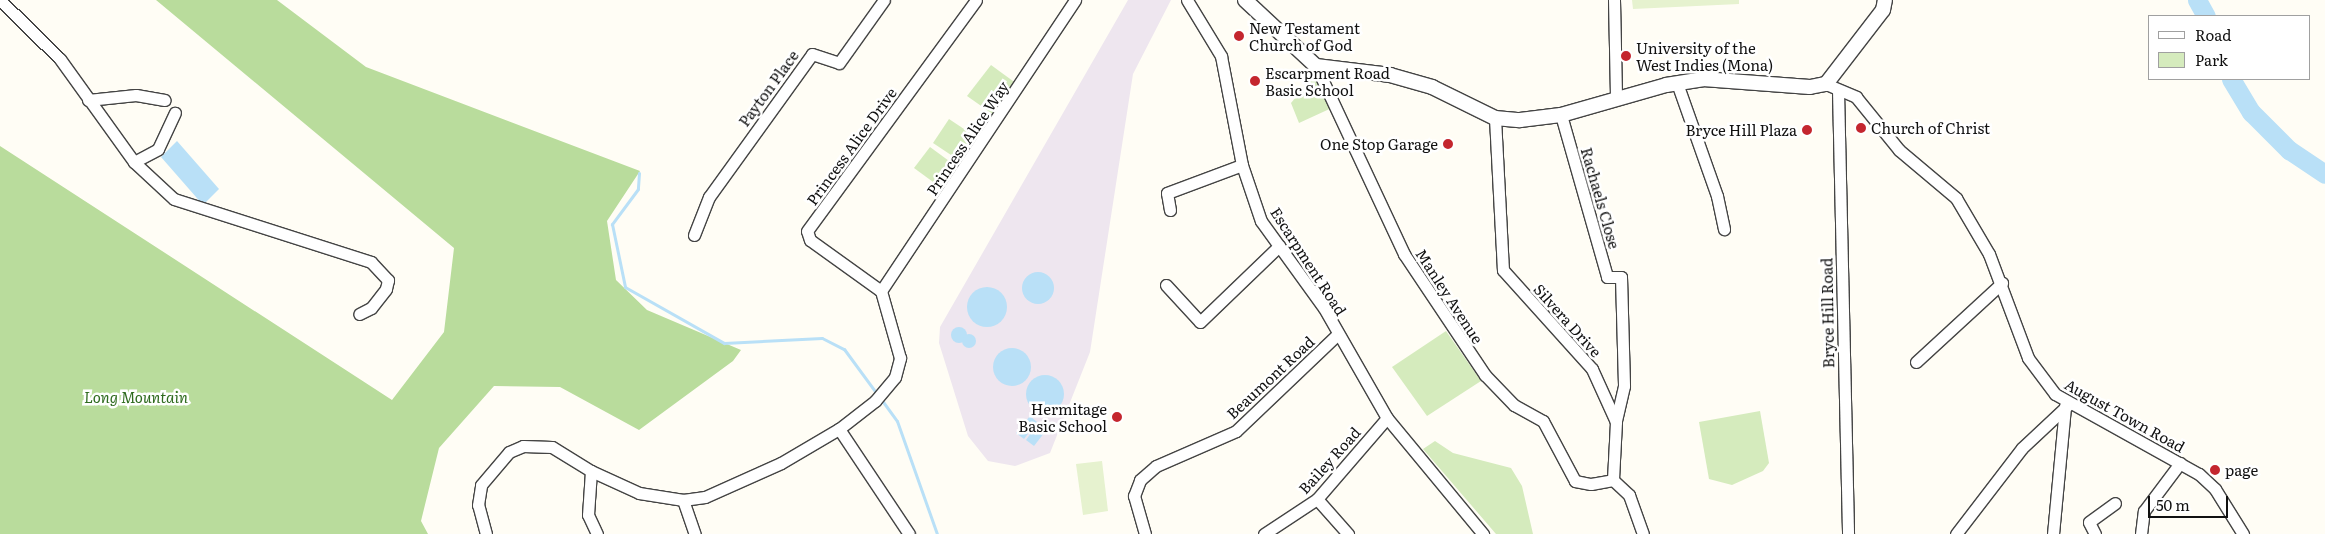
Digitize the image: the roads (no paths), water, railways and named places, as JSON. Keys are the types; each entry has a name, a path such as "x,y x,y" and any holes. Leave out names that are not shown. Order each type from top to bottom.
{"street":[{"path":"0,0 60,60 134,162 174,199 371,262 388,280 386,289 371,308 359,314"},
{"name":"Payton Place","path":"694,235 709,197 812,54 839,63 884,0"},
{"name":"Princess Alice Drive","path":"881,291 810,240 807,231 976,0"},
{"name":"Princess Alice Way","path":"881,291 1075,0"},
{"name":"Escarpment Road","path":"1187,0 1221,56 1242,165 1262,221 1338,334 1387,418 1483,534"},
{"path":"1245,0 1316,66 1390,74 1432,87 1495,118 1561,115 1616,98 1703,79 1832,87 1883,10 1885,0"},
{"path":"1614,0 1616,98"},
{"name":"Manley Avenue","path":"1316,66 1404,254 1485,375 1514,405 1543,421 1575,481 1591,484 1613,480"},
{"path":"1678,83 1718,196 1724,229"},
{"name":"August Town Road","path":"1832,87 1856,97 1899,150 1956,198 2002,283 2028,358 2055,394 2067,405 2180,463 2215,489 2243,534"},
{"name":"Bryce Hill Road","path":"1832,87 1848,534"},
{"path":"88,100 136,95 165,100"},
{"path":"134,162 158,149 175,113"},
{"name":"Rachaels Close","path":"1561,115 1607,277 1621,277 1624,386 1616,422"},
{"name":"Silvera Drive","path":"1495,118 1503,270 1592,369 1616,422 1613,480"},
{"path":"1170,210 1167,193 1242,165"},
{"path":"1166,285 1200,322 1279,246"},
{"path":"1916,362 2002,283"},
{"path":"486,534 478,505 481,485 509,452 523,446 552,447 591,470 639,493 683,500 705,498 742,483 839,429 879,397 899,368 900,358 881,291"},
{"name":"Beaumont Road","path":"1145,534 1134,496 1140,480 1156,466 1236,431 1338,334"},
{"path":"1956,534 2022,448 2067,405"},
{"path":"2053,534 2067,405"},
{"name":"Bailey Road","path":"1272,532 1316,500 1387,418"},
{"path":"839,429 909,534"},
{"path":"2141,534 2144,512 2180,463"},
{"path":"591,470 588,516 597,534"},
{"path":"1613,480 1629,495 1643,534"},
{"path":"683,500 695,534"},
{"path":"1316,500 1348,534"},
{"path":"2095,534 2089,522 2115,503"}],"water":[{"path":"177,141 219,189 203,205 161,157"},
{"path":"1038,272 1049,277 1054,288 1049,299 1038,304 1027,299 1022,288 1027,277"},
{"path":"987,287 1001,293 1007,307 1001,321 987,327 973,321 967,307 973,293"},
{"path":"959,327 967,335 959,343 951,335"},
{"path":"966,334 972,334 976,341 972,348 966,348 962,344 962,338"},
{"path":"1012,348 1026,353 1031,367 1026,381 1012,386 998,381 993,367 998,353"},
{"path":"1045,375 1058,381 1064,394 1058,407 1045,413 1032,407 1026,394 1032,381"},
{"path":"1030,416 1037,422 1024,439 1016,433"},
{"path":"1039,422 1048,428 1034,446 1026,440"}],"waterway":[{"path":"2197,0 2205,15"},
{"path":"2232,80 2251,112 2289,150 2325,174"},
{"path":"639,173 638,189 612,224 625,287 724,343 822,338 844,349 877,394"},
{"path":"881,399 897,421 937,534"}],"place":[{"name":"New Testament Church of God","path":"1239,36"},
{"name":"University of the West Indies (Mona)","path":"1626,56"},
{"name":"Escarpment Road Basic School","path":"1255,81"},
{"name":"Church of Christ","path":"1861,128"},
{"name":"Bryce Hill Plaza","path":"1807,130"},
{"name":"One Stop Garage","path":"1448,144"},
{"name":"Hermitage Basic School","path":"1117,417"},
{"name":"page","path":"2215,470"}],"park label":[{"name":"Long Mountain","path":"136,397"}]}
